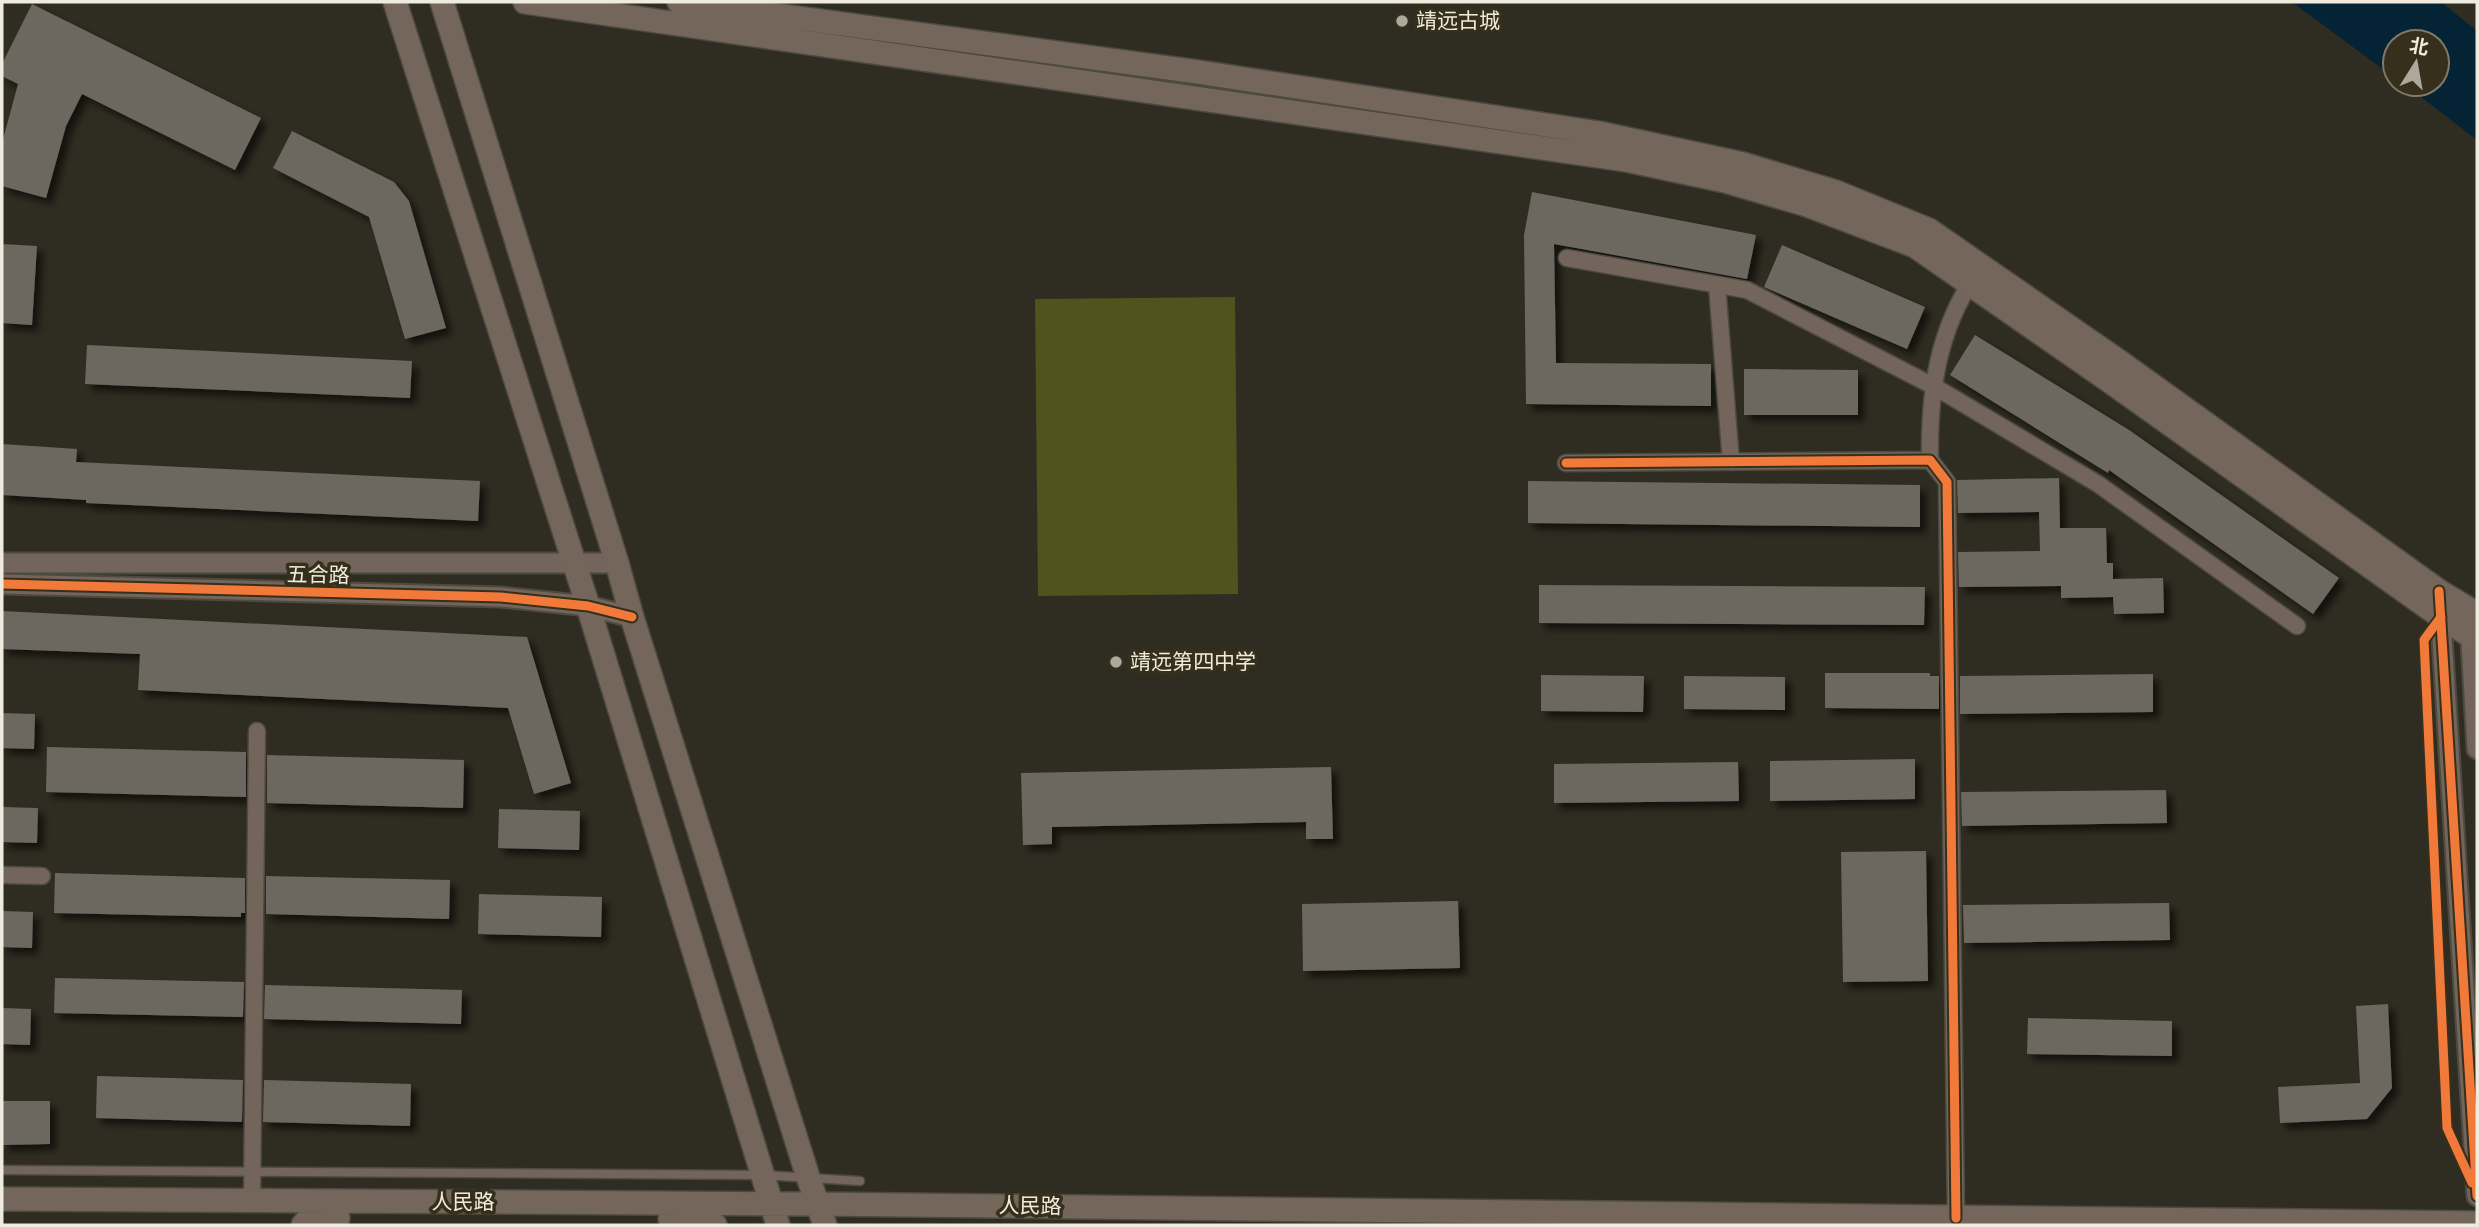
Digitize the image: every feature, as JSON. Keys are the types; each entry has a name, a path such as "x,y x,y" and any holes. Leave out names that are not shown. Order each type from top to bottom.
{"main road":[{"path":"394,2 588,606 778,1225"},
{"path":"443,2 632,617 807,1177 821,1214"},
{"path":"525,2 1626,160 1725,181 1807,205 1915,246 1976,275 2117,359 2439,591 2474,625"},
{"path":"678,2 1212,74 1599,133 1743,164 1836,192 1929,230 1976,275 2111,382 2441,617 2474,625"},
{"name":"人民路","path":"2,1199 251,1201 308,1217 700,1219 715,1225"},
{"name":"人民路","path":"308,1217 770,1203 821,1214 1956,1217 2477,1223"}],"street":[{"path":"1567,258 1747,290 1935,387 2098,484 2297,626"},
{"path":"1956,1217 1947,482 1930,460 1930,423 1938,362 1948,324 1976,275"},
{"path":"1717,285 1731,461"},
{"path":"1566,463 1930,460"},
{"name":"五合路","path":"2,563 617,563"},
{"name":"五合路","path":"2,584 501,597 588,606 632,617"},
{"path":"2439,591 2477,1196"},
{"path":"2474,625 2477,749"},
{"path":"251,1201 257,731"},
{"path":"2,875 43,876"}],"lane":[{"path":"2,1170 761,1175 860,1181"}],"shaded area":[{"path":"1235,297 1238,594 1038,596 1035,299"}],"water":[{"path":"2292,2 2441,2 2477,31 2477,140 2422,98 2451,98 2451,28 2381,28 2381,68"}],"building":[{"path":"32,4 261,118 235,170 82,94 66,126 46,198 2,186 2,143 18,84 2,76 2,64"},
{"path":"292,131 394,182 409,201 446,328 405,339 369,217 273,168"},
{"path":"1532,192 1756,235 1747,279 1554,244 1556,363 1711,364 1711,406 1526,404 1524,235"},
{"path":"2,244 37,246 32,325 2,323"},
{"path":"1782,245 1925,307 1907,349 1764,287"},
{"path":"1975,335 2129,430 2339,578 2313,614 2109,470 2108,473 1950,375"},
{"path":"87,345 412,361 410,398 85,384"},
{"path":"1744,369 1858,370 1858,415 1744,415"},
{"path":"2,444 77,449 76,462 480,481 478,521 86,503 86,500 2,495"},
{"path":"2059,478 2060,528 2106,528 2107,563 2113,563 2113,579 2163,578 2164,613 2114,614 2113,597 2061,598 2061,586 1959,587 1958,552 2040,551 2039,512 1958,513 1957,480"},
{"path":"1528,481 1920,485 1920,527 1528,523"},
{"path":"1539,585 1925,587 1924,625 1539,623"},
{"path":"2,611 527,637 571,783 534,794 508,708 138,690 140,654 2,649"},
{"path":"1825,673 1930,673 1930,676 1939,676 1939,709 1825,708"},
{"path":"2153,674 2153,712 1960,714 1960,676"},
{"path":"1541,675 1644,676 1643,712 1541,711"},
{"path":"1684,676 1785,677 1785,710 1684,709"},
{"path":"2,713 35,714 34,749 2,748"},
{"path":"47,747 246,752 246,797 46,792"},
{"path":"267,755 464,760 463,808 267,803"},
{"path":"1915,759 1915,799 1770,801 1770,761"},
{"path":"1738,762 1739,801 1554,803 1554,764"},
{"path":"1331,767 1333,839 1306,839 1306,822 1052,827 1052,844 1023,845 1021,773"},
{"path":"2166,790 2167,823 1962,826 1961,792"},
{"path":"2,807 38,808 37,843 2,842"},
{"path":"499,809 580,811 579,850 498,848"},
{"path":"1926,851 1928,981 1843,982 1841,852"},
{"path":"55,873 245,878 245,913 241,913 241,917 54,913"},
{"path":"266,876 450,880 449,919 266,914"},
{"path":"479,894 602,897 601,937 478,934"},
{"path":"1458,901 1460,968 1303,971 1302,904"},
{"path":"2169,903 2170,940 1964,943 1963,905"},
{"path":"2,911 33,912 32,948 2,947"},
{"path":"55,978 244,982 243,1017 54,1013"},
{"path":"265,985 462,990 461,1024 264,1019"},
{"path":"2388,1004 2392,1088 2367,1119 2280,1123 2278,1087 2360,1083 2356,1006"},
{"path":"2,1008 31,1009 30,1045 2,1044"},
{"path":"2028,1018 2172,1021 2172,1056 2027,1054"},
{"path":"97,1076 243,1080 242,1122 96,1118"},
{"path":"264,1080 411,1084 410,1126 263,1122"},
{"path":"2,1101 50,1101 50,1144 2,1145"}],"cycle path":[{"path":"1566,463 1930,460 1947,482 1956,1218"},
{"path":"2,584 501,597 588,606 632,617"},
{"path":"2439,591 2477,1196"},
{"path":"2441,617 2424,640 2447,1128 2472,1183"}],"place":[{"name":"靖远古城","path":"1402,21"},
{"name":"靖远第四中学","path":"1116,662"}]}
